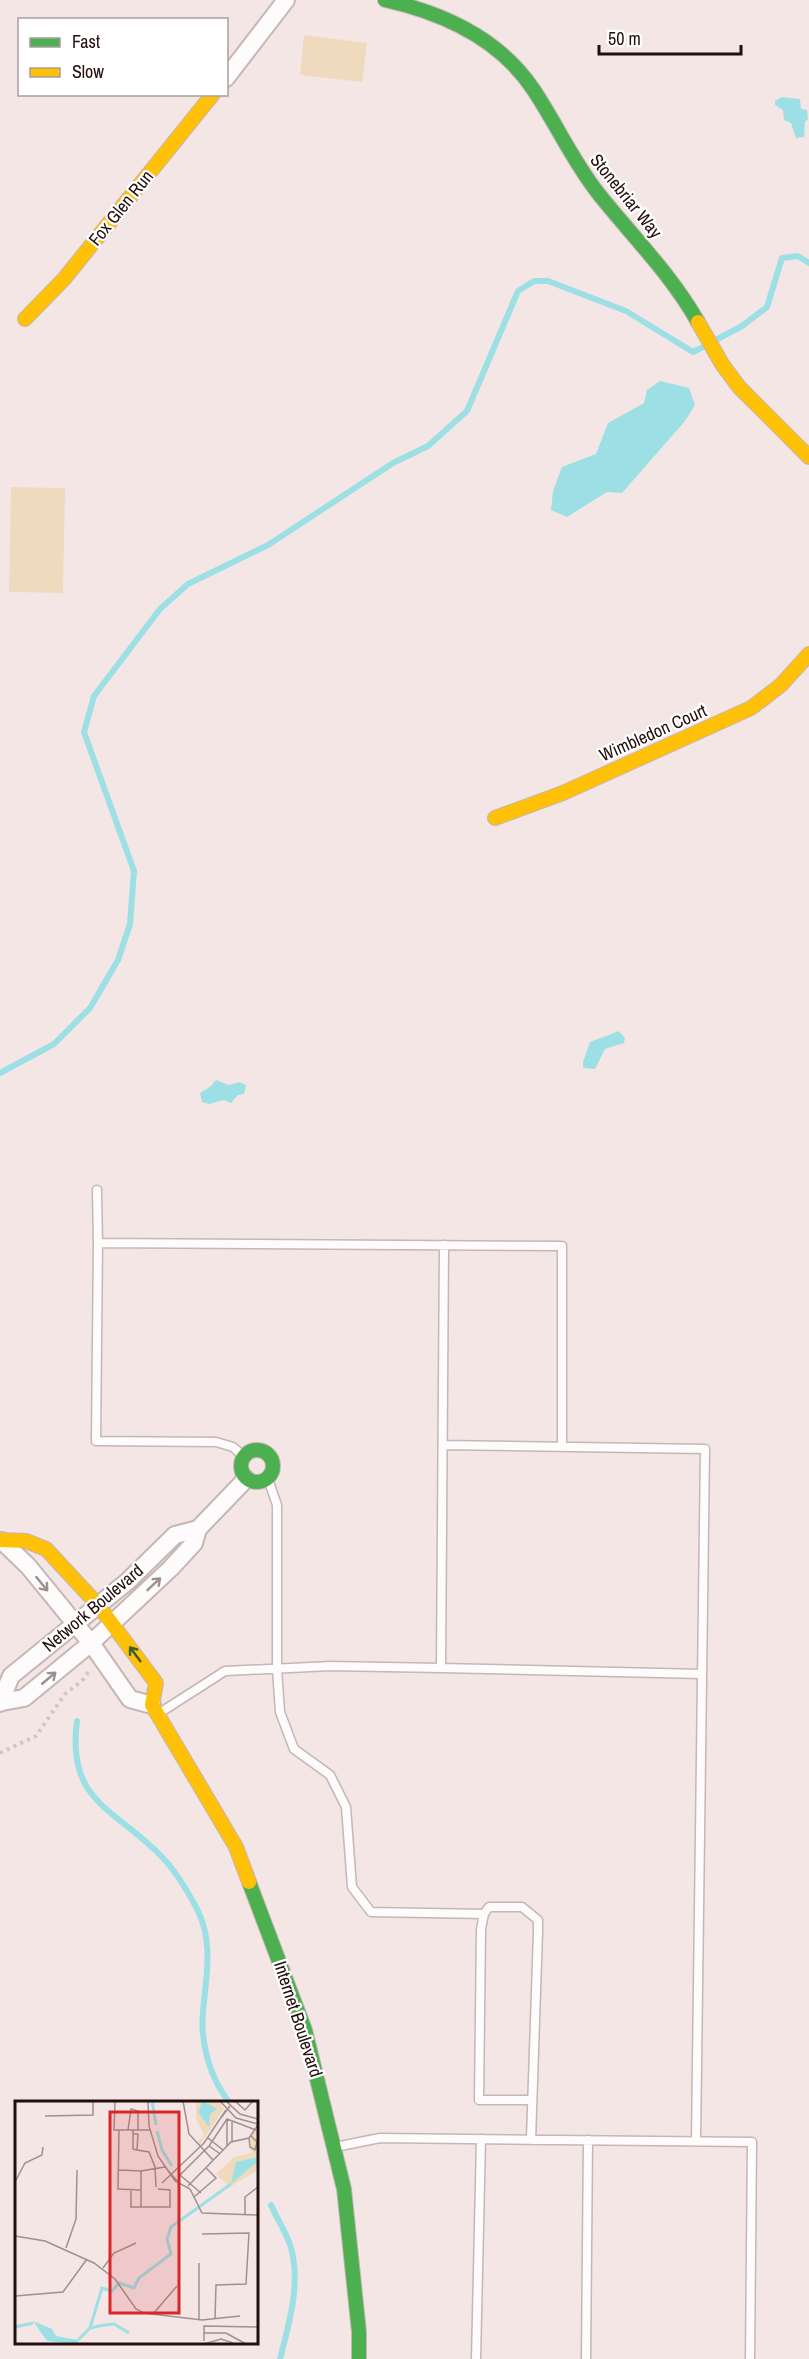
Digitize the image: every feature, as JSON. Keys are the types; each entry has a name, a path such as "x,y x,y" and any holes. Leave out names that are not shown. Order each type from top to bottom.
{"street":[{"path":"228,75 286,0"},
{"name":"Stonebriar Way","path":"385,0 400,3 462,26 501,51 534,89 575,162 599,195 672,281 730,375 747,397 809,457"},
{"name":"Fox Glen Run","path":"25,319 63,279 211,96"},
{"name":"Wimbledon Court","path":"495,818 563,793 716,725 727,717 762,701 781,685 809,654"},
{"path":"253,1450 269,1455 273,1470 268,1479 257,1483 246,1479 241,1469 244,1457 253,1450"},
{"name":"Network Boulevard","path":"1,1702 24,1698 111,1624 171,1568 194,1543 198,1529 246,1479"},
{"name":"Network Boulevard","path":"1,1702 11,1676 128,1581 174,1535 198,1529"},
{"name":"Internet Boulevard","path":"1,1540 26,1541 46,1549 98,1605 156,1683 155,1710 236,1847 305,2030 335,2147 344,2189 359,2359"},
{"name":"Internet Boulevard","path":"1,1540 28,1566 91,1642 130,1699 155,1710"}],"lane":[{"path":"97,1190 96,1441 216,1442 233,1447 244,1457"},
{"path":"98,1243 562,1246 562,1447"},
{"path":"441,1668 444,1245"},
{"path":"443,1445 705,1449 696,2141"},
{"path":"268,1479 277,1505 277,1669 280,1712 294,1749 330,1775 346,1807 352,1887 371,1912 484,1914"},
{"path":"155,1710 225,1671 331,1666 702,1674"},
{"path":"531,2140 537,1920 522,1907 489,1907 484,1914 481,1929 478,2100 532,2100"},
{"path":"335,2147 380,2138 752,2142 750,2359"},
{"path":"476,2359 481,2139"},
{"path":"586,2359 588,2140"}],"path":[{"path":"0,1753 36,1736 65,1694 82,1681 89,1673 88,1668 102,1658"}],"shaded area":[{"path":"304,35 367,43 362,82 300,75"},
{"path":"11,487 65,488 63,593 9,592"}],"water":[{"path":"782,97 800,99 801,109 807,110 808,119 805,122 804,137 796,138 791,123 784,120 783,110 775,105 775,101"},
{"path":"660,381 689,388 695,405 685,421 622,493 607,492 567,517 551,510 553,491 562,467 596,454 608,423 644,403 647,390"},
{"path":"619,1031 625,1038 624,1043 605,1049 595,1069 583,1068 590,1042"},
{"path":"216,1080 229,1085 239,1082 246,1085 244,1094 238,1095 231,1103 224,1100 209,1104 202,1102 200,1093"}],"waterway":[{"path":"714,341 742,326 767,307 782,258 798,256 809,263"},
{"path":"0,1073 54,1044 90,1008 118,960 130,924 134,871 84,732 94,696 160,609 188,584 268,545 393,463 428,446 467,411 518,291 534,281 548,281 626,311 693,352 705,346"},
{"path":"77,1721 76,1748 79,1770 87,1787 98,1801 166,1862 185,1888 202,1921 206,1934 208,1960 203,2036 216,2082 228,2101"},
{"path":"271,2205 289,2242 295,2275 293,2304 280,2359"}],"traffic: fast":[{"path":"385,0 407,5 448,20 468,30 504,55 533,89 589,180 663,271 698,322"},
{"path":"257,1450 269,1454 273,1466 269,1478 257,1482 245,1478 241,1466 245,1454 257,1450"},
{"path":"249,1882 305,2030 344,2189 359,2332 359,2359"}],"traffic: slow":[{"path":"25,319 64,279 211,96"},
{"path":"698,322 722,364 739,387 809,457"},
{"path":"495,818 563,793 751,708 781,685 809,654"},
{"path":"0,1540 26,1541 46,1549 98,1605 156,1683 152,1705 236,1847 249,1882"}]}
